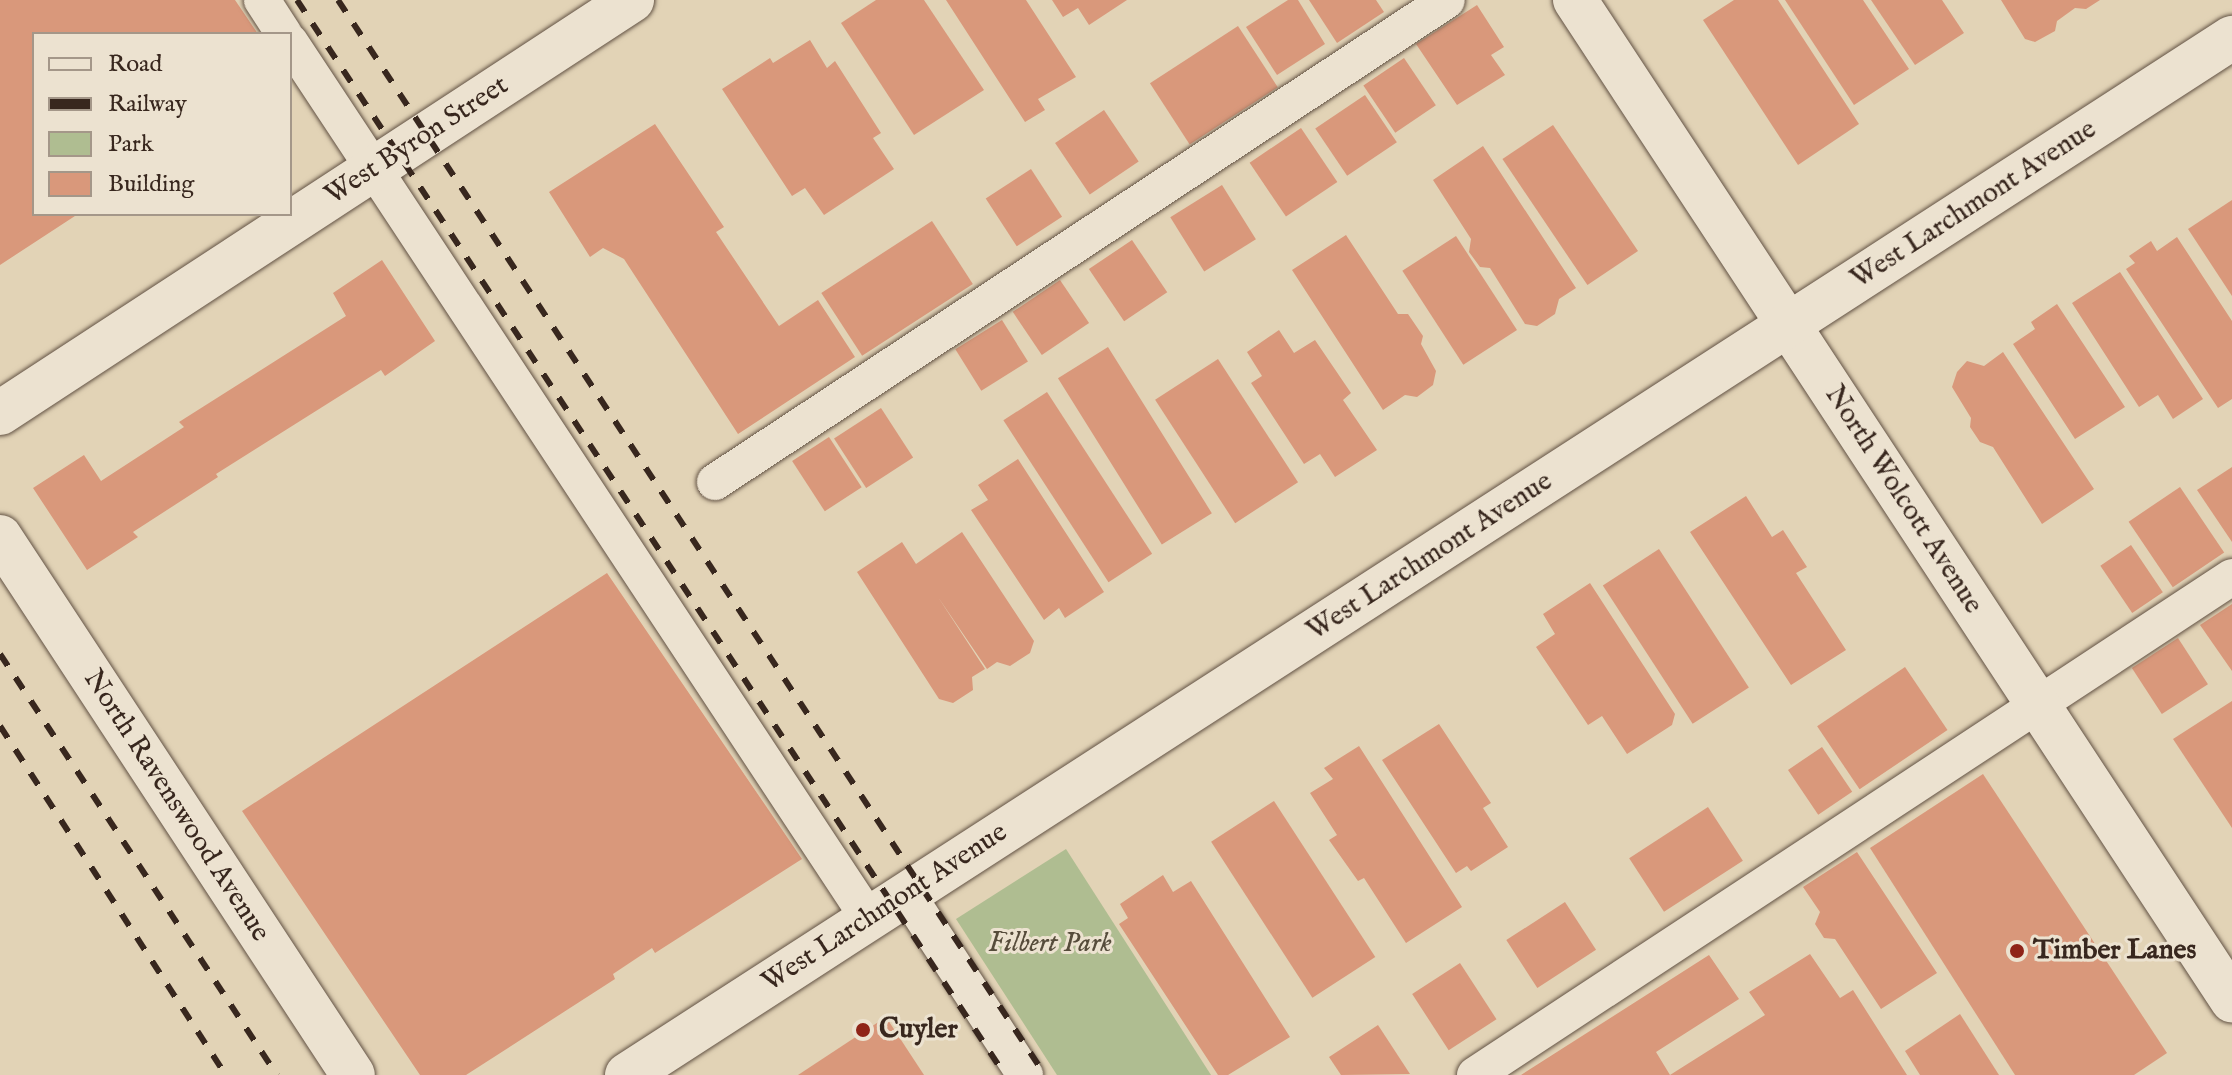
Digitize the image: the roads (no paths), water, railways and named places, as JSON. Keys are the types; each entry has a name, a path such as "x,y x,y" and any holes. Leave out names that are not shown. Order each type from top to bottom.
{"street":[{"name":"West Byron Street","path":"0,413 632,0"},
{"name":"North Wolcott Avenue","path":"1575,0 2232,1000"},
{"name":"West Larchmont Avenue","path":"627,1075 2232,38"},
{"name":"North Ravenswood Avenue","path":"0,537 353,1075"}],"lane":[{"path":"262,0 283,32"},
{"path":"715,482 1447,0"},
{"path":"292,45 869,919"},
{"path":"1475,1075 2232,577"},
{"path":"907,894 1025,1075"}],"railway":[{"path":"297,0 1005,1075"},
{"path":"338,0 1045,1075"},
{"path":"0,654 277,1075"},
{"path":"0,726 226,1075"}],"place":[{"name":"Timber Lanes","path":"2017,951"},
{"name":"Cuyler","path":"863,1030"}],"park label":[{"name":"Filbert Park","path":"1050,944"}]}
